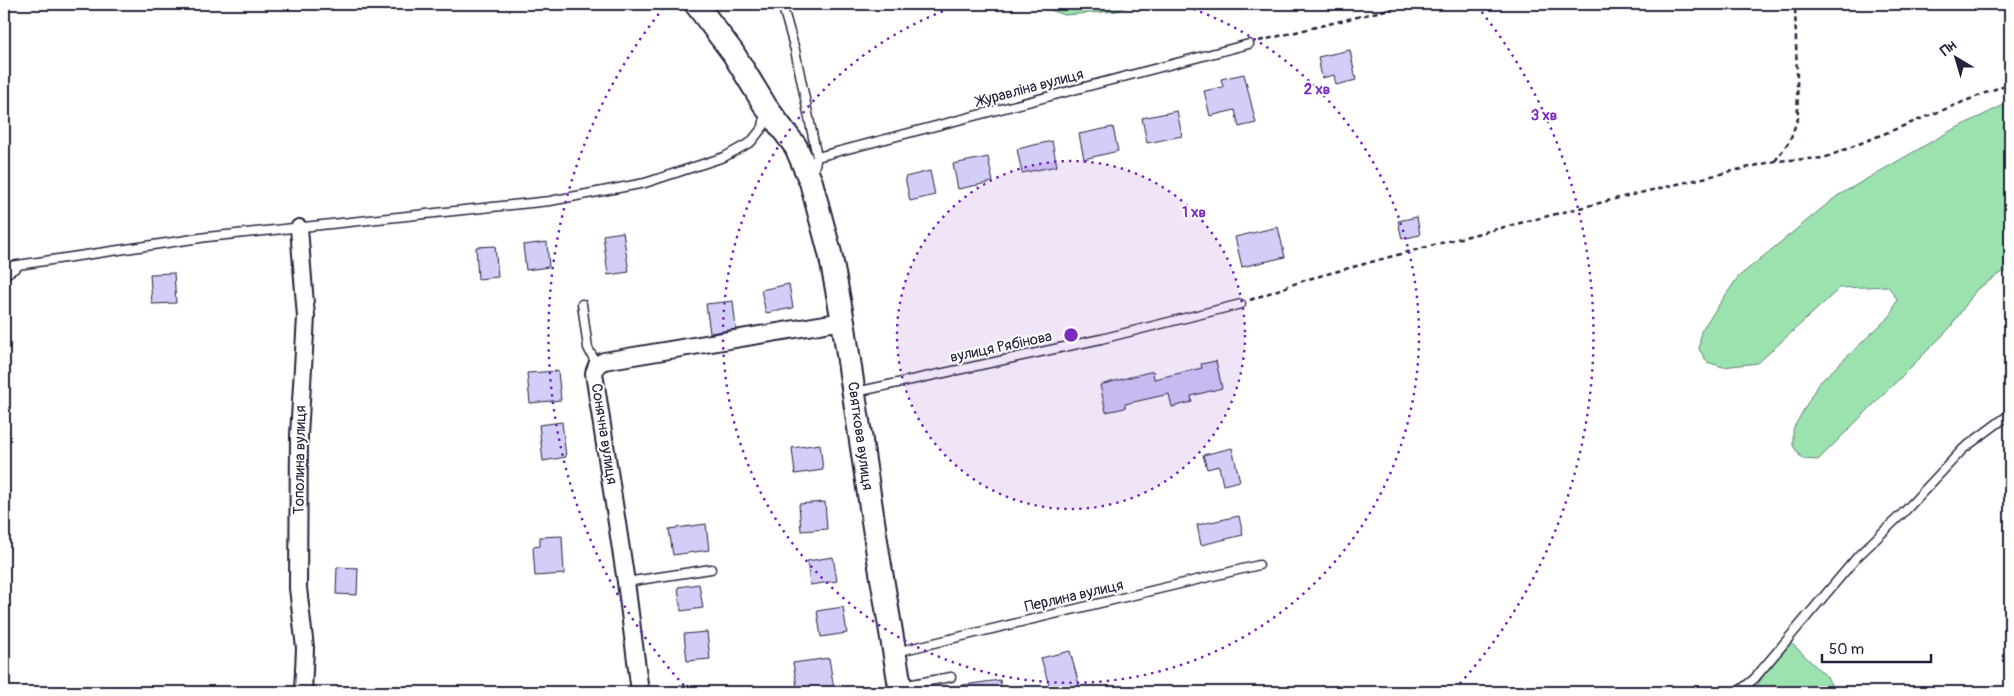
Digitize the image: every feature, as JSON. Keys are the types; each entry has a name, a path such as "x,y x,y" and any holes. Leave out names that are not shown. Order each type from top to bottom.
{"main road":[{"name":"Святкова вулиця","path":"696,4 733,52 766,107 796,147 811,182 830,253 843,321 901,689"}],"street":[{"name":"Тополина вулиця","path":"299,228 306,318 299,435 298,578 305,648 302,692"},
{"name":"Сонячна вулиця","path":"640,692 626,582 594,373 597,365 604,360 843,321"}],"lane":[{"path":"782,4 795,50 817,157 811,182"},
{"name":"Журавліна вулиця","path":"817,157 1249,44"},
{"path":"4,267 207,237 550,201 645,183 724,157 752,142 764,127 766,107"},
{"path":"4,275 20,265"},
{"path":"582,304 588,348 597,365"},
{"name":"вулиця Рябінова","path":"854,392 1101,339 1241,304"},
{"path":"1738,692 1754,679 1858,556 1905,511 1963,449 2010,414"},
{"name":"Перлина вулиця","path":"895,653 1259,566"},
{"path":"626,582 711,568"},
{"path":"901,689 951,678"}],"path":[{"path":"1249,44 1319,25 1410,4"},
{"path":"1775,161 1790,140 1798,118 1795,4"},
{"path":"1241,304 1305,280 1432,245 1775,161 1824,158 2010,83"}],"green space":[{"path":"1032,4 1133,4 1116,11 1065,15"},
{"path":"2010,102 2010,271 2003,272 1977,289 1949,329 1818,460 1802,459 1793,446 1793,429 1818,384 1891,315 1897,299 1888,286 1840,288 1758,363 1723,367 1707,362 1699,349 1701,331 1738,277 1837,196 1950,131"},
{"path":"1787,639 1827,677 1835,692 1753,692"}],"building":[{"path":"1350,50 1356,80 1336,85 1334,75 1322,78 1318,57"},
{"path":"1244,74 1256,123 1239,127 1235,110 1210,116 1204,91 1223,87 1221,79"},
{"path":"1177,111 1182,136 1147,143 1142,118"},
{"path":"1113,127 1118,151 1084,159 1079,134"},
{"path":"1052,141 1057,166 1022,173 1017,149"},
{"path":"988,157 993,182 958,189 953,164"},
{"path":"930,171 935,195 910,201 905,177"},
{"path":"1417,217 1420,235 1402,239 1398,221"},
{"path":"1278,227 1285,257 1242,267 1235,237"},
{"path":"623,232 629,272 608,275 603,235"},
{"path":"547,242 549,267 526,270 523,245"},
{"path":"495,246 498,277 478,279 476,247"},
{"path":"174,273 176,303 152,304 150,274"},
{"path":"789,284 793,308 766,313 761,290"},
{"path":"733,301 736,329 710,333 706,304"},
{"path":"1216,361 1222,388 1191,396 1192,402 1172,407 1169,394 1125,404 1125,408 1106,412 1100,385 1153,371 1154,379 1202,368 1201,364"},
{"path":"558,371 561,400 530,403 527,373"},
{"path":"562,422 566,457 543,461 539,425"},
{"path":"820,444 823,470 795,474 792,448"},
{"path":"1232,448 1240,481 1223,485 1219,466 1207,469 1203,455"},
{"path":"825,502 827,529 801,531 799,504"},
{"path":"1239,516 1243,535 1201,545 1197,525"},
{"path":"706,524 709,550 673,555 669,529"},
{"path":"562,536 564,574 535,576 533,547 540,546 540,537"},
{"path":"833,557 837,581 810,585 807,561"},
{"path":"337,567 358,568 357,595 336,594"},
{"path":"699,584 703,608 681,611 678,587"},
{"path":"843,607 847,633 821,637 817,611"},
{"path":"707,632 710,659 687,661 684,634"},
{"path":"1070,651 1081,692 1051,692 1041,658"},
{"path":"829,658 834,689 822,692 798,692 793,663"},
{"path":"1000,680 1002,692 963,692 963,685"}]}
